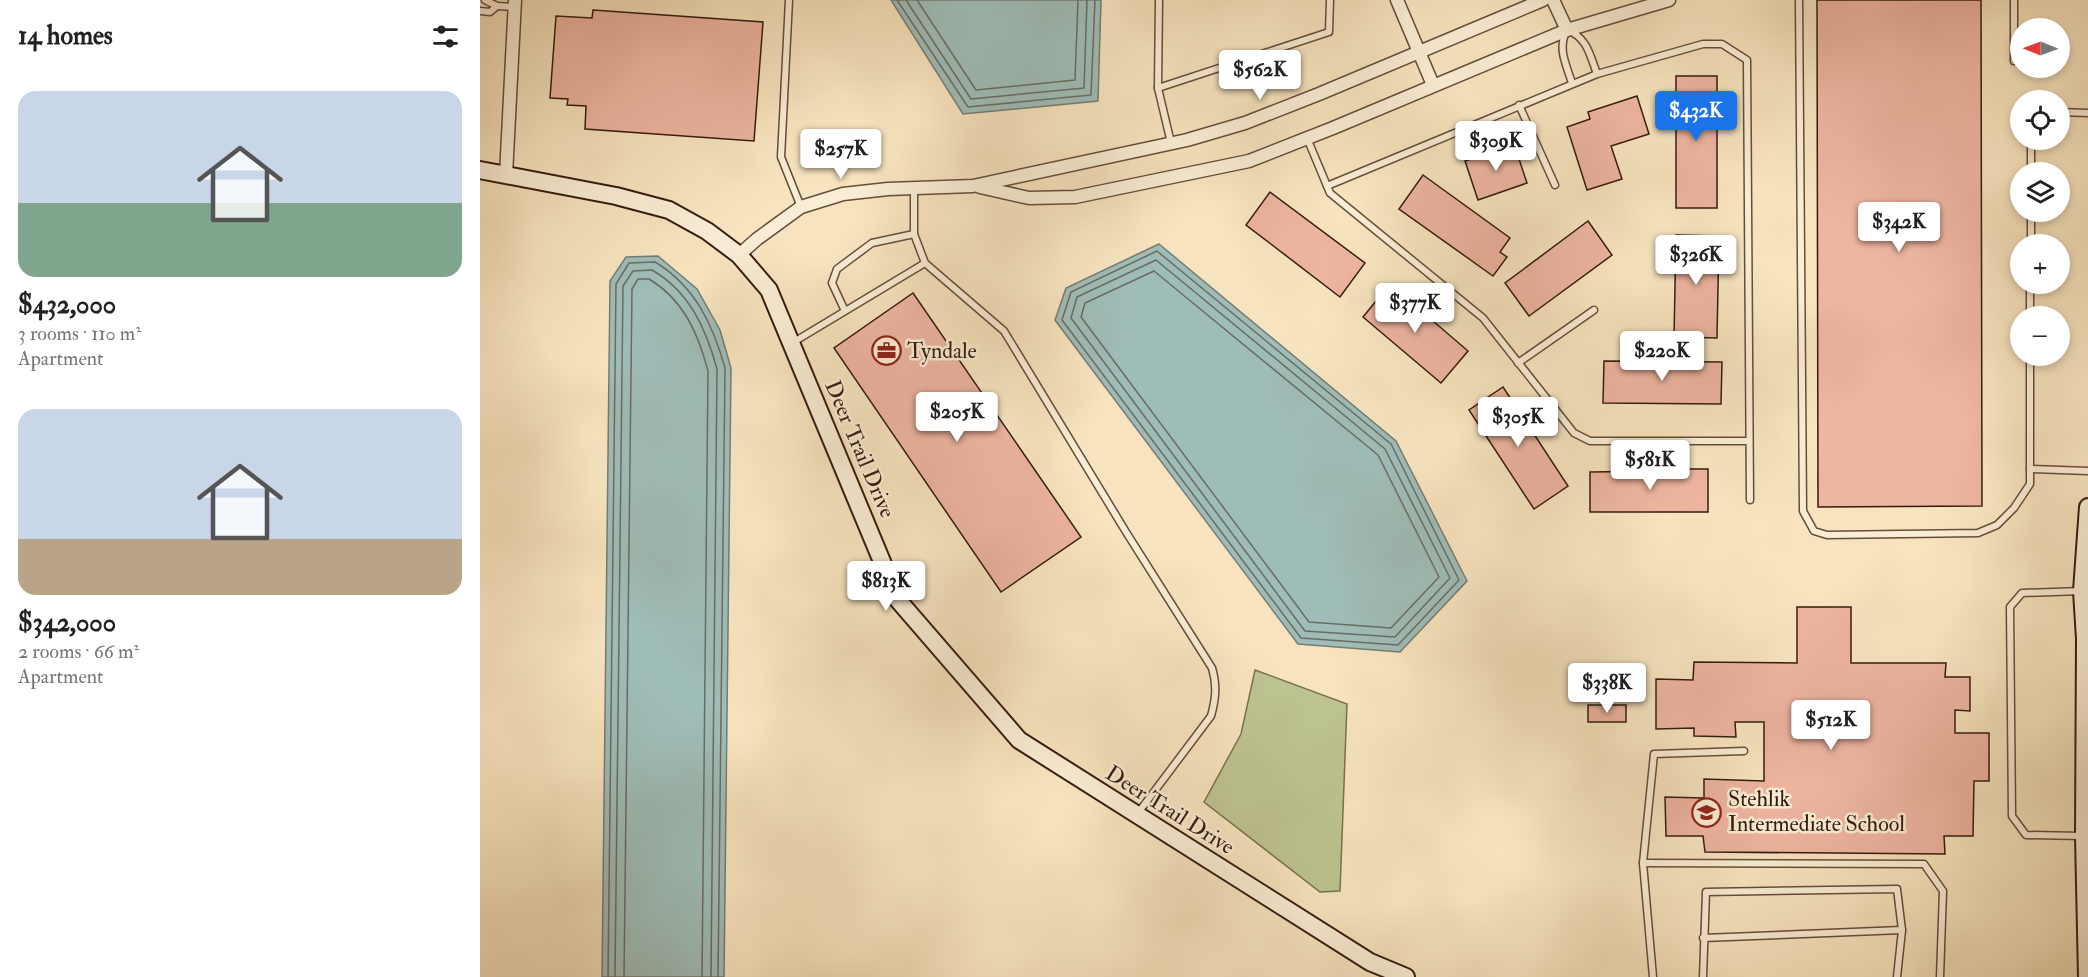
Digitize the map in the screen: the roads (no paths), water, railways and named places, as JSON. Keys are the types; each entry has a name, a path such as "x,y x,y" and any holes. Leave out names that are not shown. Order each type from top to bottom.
{"street":[{"path":"1397,0 1432,85"},
{"path":"739,255 801,207 843,194 888,189 973,186 1171,144 1245,123 1543,0"},
{"path":"1553,0 1567,30"},
{"path":"973,186 1029,198 1075,197 1249,161 1567,30 1669,0"},
{"path":"506,175 515,3"},
{"name":"Deer Trail Drive","path":"480,170 616,196 669,210 707,231 739,255 769,290 898,600 1019,740 1370,962 1406,977"},
{"path":"2088,507 2082,591 2087,727 2084,837 2088,977"}],"lane":[{"path":"485,0 490,0 497,6"},
{"path":"789,0 781,157 801,207"},
{"path":"1159,0 1158,88 1171,144"},
{"path":"1158,88 1329,32 1330,0"},
{"path":"1799,0 1803,512 1808,522 1815,531 1827,535 1978,533 1996,525 2014,508 2030,484 2030,366"},
{"path":"2014,0 2014,18"},
{"path":"480,11 490,12 497,6 515,3"},
{"path":"1572,83 1561,51 1561,40 1567,30 1578,34 1585,41 1597,74"},
{"path":"1327,186 1597,74 1703,44 1722,44 1747,60 1750,500"},
{"path":"1519,105 1556,185"},
{"path":"2070,112 2088,113"},
{"path":"1307,138 1330,194 1483,318 1574,433 1590,441 1749,441"},
{"path":"914,189 914,234 925,263 1004,331 1108,504 1212,668 1216,682 1216,700 1211,716 1136,815"},
{"path":"845,311 832,283 837,269 872,243 914,234"},
{"path":"792,343 925,263"},
{"path":"1518,363 1594,310"},
{"path":"2030,469 2088,471"},
{"path":"2082,591 2022,593 2010,607 2010,631 2012,816 2026,835 2084,837"},
{"path":"1653,977 1643,862 1654,754 1744,751"},
{"path":"1643,862 1924,864 1943,891 1940,977"},
{"path":"1703,977 1706,892 1897,889 1902,930 1897,977"},
{"path":"1703,938 1902,930"}],"water":[{"path":"891,0 1101,0 1098,101 963,114"},
{"path":"1159,244 1396,441 1467,581 1400,652 1298,644 1055,320 1066,288"},
{"path":"658,256 697,289 720,330 731,368 724,977 602,977 610,281 626,257"}],"place":[{"name":"Tyndale","path":"886,351"},
{"name":"Stehlik Intermediate School","path":"1707,812"}]}
